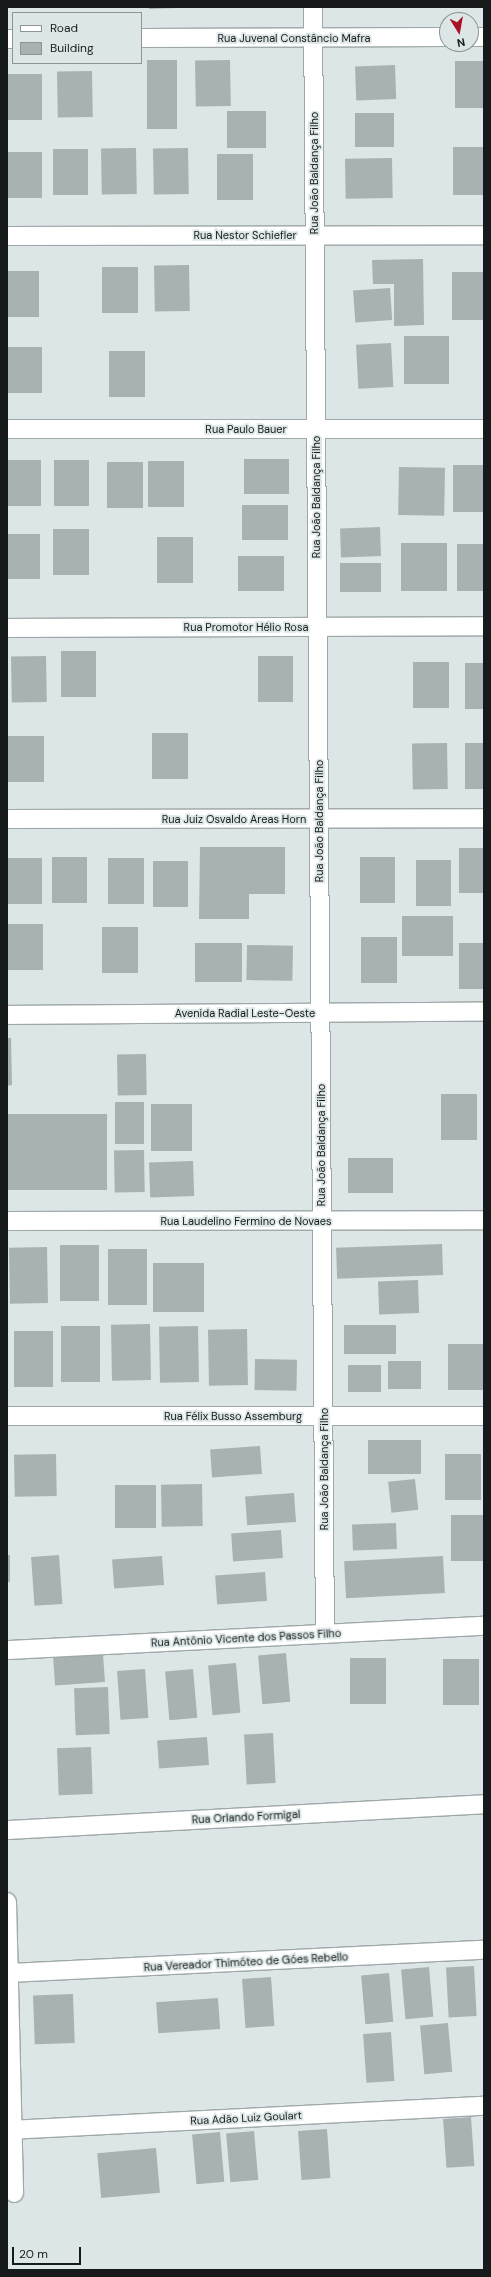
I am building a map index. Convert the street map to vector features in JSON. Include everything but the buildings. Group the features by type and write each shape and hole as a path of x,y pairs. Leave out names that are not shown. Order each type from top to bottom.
{"street":[{"name":"Rua João Baldança Filho","path":"313,7 325,1634"},
{"name":"Rua Juvenal Constâncio Mafra","path":"142,38 439,37"},
{"name":"Rua Nestor Schiefler","path":"7,236 484,235"},
{"name":"Rua Paulo Bauer","path":"7,429 484,429"},
{"name":"Rua Promotor Hélio Rosa","path":"7,628 484,626"},
{"name":"Rua Juiz Osvaldo Areas Horn","path":"7,819 484,818"},
{"name":"Avenida Radial Leste-Oeste","path":"7,1015 484,1012"},
{"name":"Rua Laudelino Fermino de Novaes","path":"7,1221 484,1220"},
{"name":"Rua Félix Busso Assemburg","path":"7,1416 484,1416"},
{"name":"Rua Antônio Vicente dos Passos Filho","path":"7,1650 484,1626"},
{"name":"Rua Orlando Formigal","path":"7,1830 484,1804"},
{"path":"7,1902 10,2129 14,2193"},
{"name":"Rua Vereador Thimóteo de Góes Rebello","path":"8,1973 484,1950"},
{"name":"Rua Adão Luiz Goulart","path":"10,2129 484,2106"}]}
